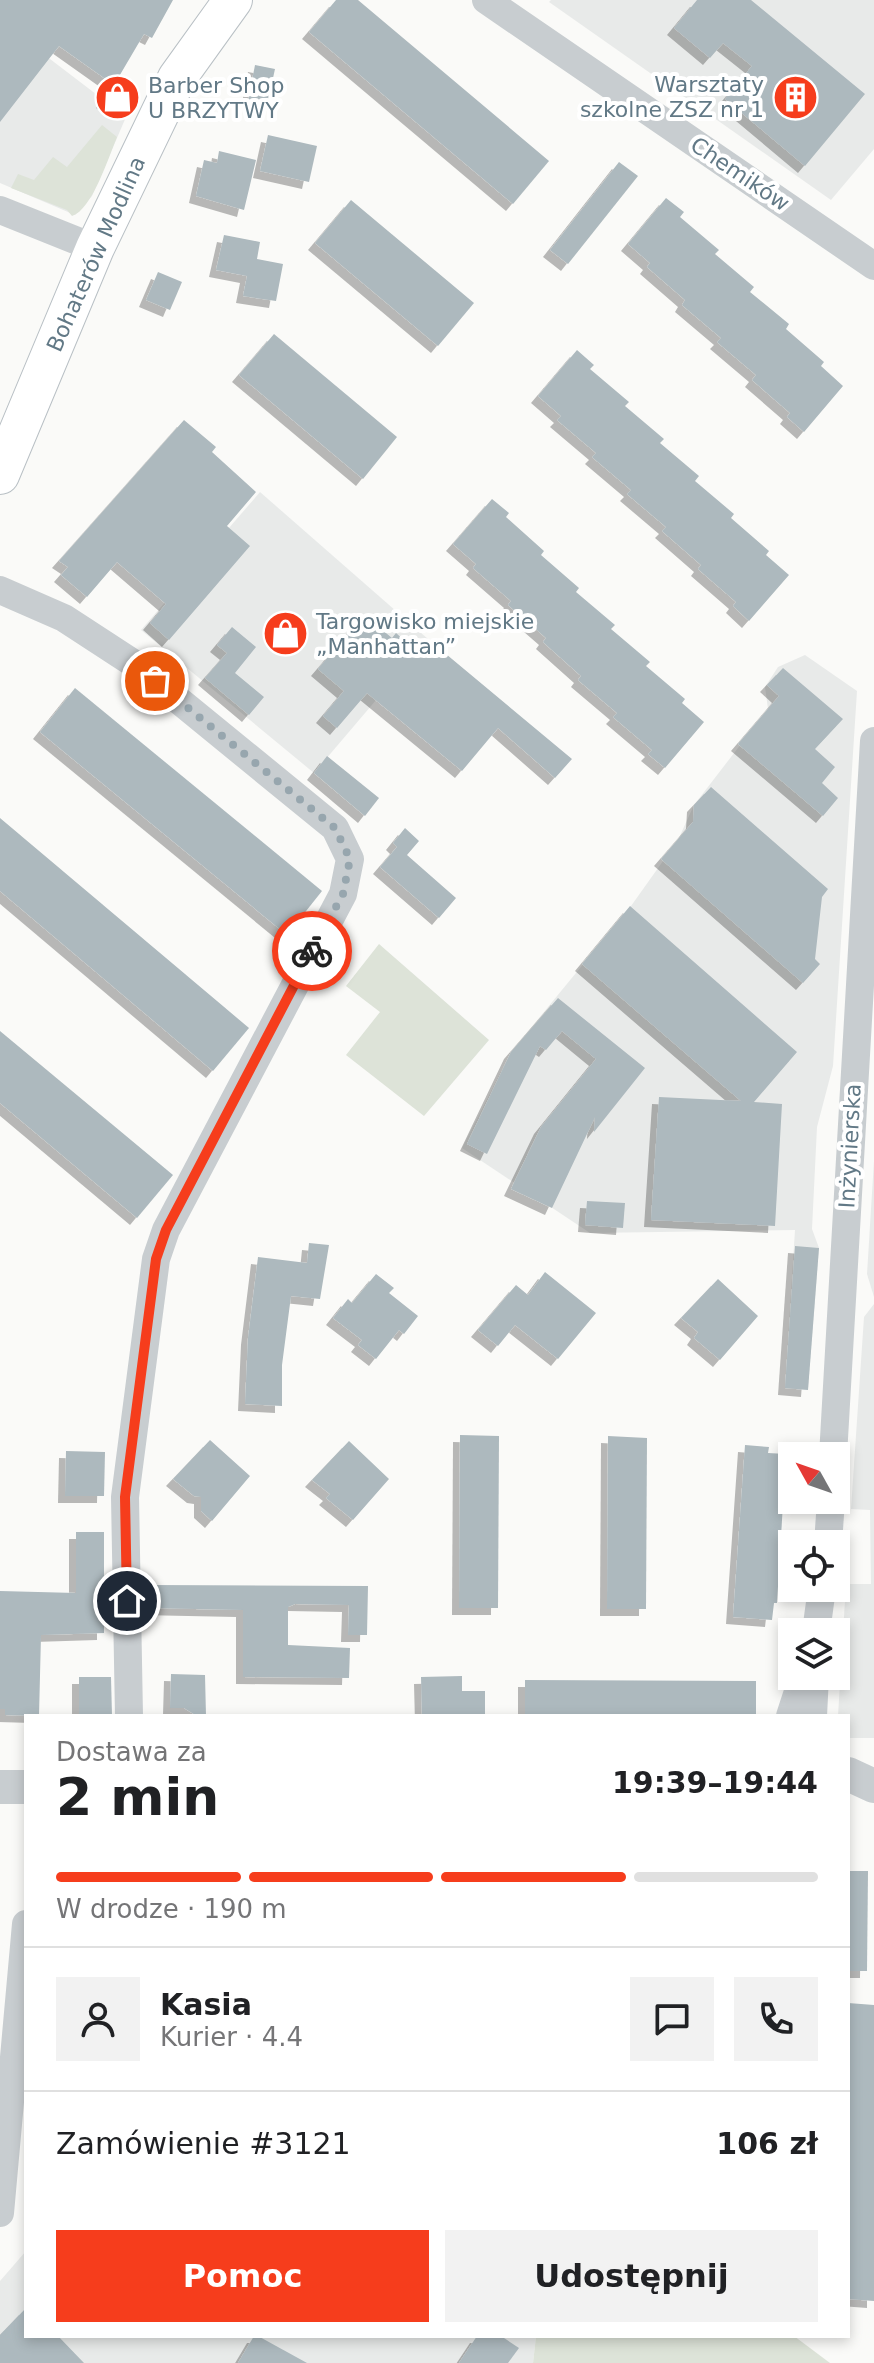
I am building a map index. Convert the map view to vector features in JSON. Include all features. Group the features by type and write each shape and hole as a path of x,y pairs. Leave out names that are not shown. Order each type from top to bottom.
{"main road":[{"name":"Bohaterów Modlina","path":"0,475 95,248 177,78 233,0"}],"street":[{"name":"Chemików","path":"501,4 874,266"},
{"path":"0,210 95,248"},
{"path":"0,590 64,618 133,663 335,828 350,859 343,894 166,1230 156,1259 125,1497 129,1714"},
{"name":"Inżynierska","path":"834,1442 874,741"},
{"path":"791,1714 798,1690"},
{"path":"813,1714 814,1690"},
{"path":"850,1775 874,1786"},
{"path":"0,1787 24,1787"},
{"path":"850,1801 874,1793"},
{"path":"0,2213 24,1946"}],"shaded area":[{"path":"0,0 29,43 126,117 92,196 75,215 0,183"},
{"path":"874,0 874,149 831,200 549,2"},
{"path":"102,125 117,137 93,193 79,212 72,216 67,210 11,188 18,174 34,180 53,157 67,167"},
{"name":"Targowisko miejskie „Manhattan”","path":"260,492 428,639 314,773 141,630"},
{"path":"805,655 857,691 833,1066 817,1127 812,1229 819,1248 808,1390 785,1388 795,1230 590,1233 462,1148 511,1052 631,906 678,840 694,805 768,709 765,687 778,667"},
{"path":"379,944 489,1040 424,1116 346,1055 380,1012 346,986"},
{"path":"874,1161 874,1297 867,1274"},
{"path":"874,1304 874,1738 850,1738 850,1714 838,1714 840,1690 850,1690 850,1618 844,1618 845,1602 850,1602 850,1584 871,1584 870,1510 851,1509 864,1317"},
{"path":"24,2253 24,2338 536,2338 533,2363 0,2363 0,2281"},
{"path":"536,2338 797,2338 830,2363 533,2363"}],"building":[{"path":"0,0 173,0 152,38 144,34 114,85 59,46 0,122"},
{"path":"336,0 358,0 549,161 513,204 309,32"},
{"name":"Warsztaty szkolne ZSZ nr 1","path":"697,0 751,0 865,94 805,166 725,99 752,66 723,43 710,58 674,28"},
{"path":"255,65 275,69 267,105 248,101"},
{"name":"Barber Shop U BRZYTWY","path":"114,85 130,96 119,111 103,101"},
{"path":"268,135 317,146 309,182 260,171"},
{"path":"219,151 256,160 244,210 196,196 204,160 217,163"},
{"path":"619,162 638,176 568,264 550,250"},
{"path":"666,198 684,212 680,217 719,250 715,254 754,287 750,292 789,324 786,329 824,362 821,366 843,386 804,432 787,417 790,413 752,380 756,375 717,342 721,338 682,305 685,300 647,267 650,263 628,244"},
{"path":"351,200 474,303 438,346 315,243"},
{"path":"224,235 260,242 257,259 283,264 276,301 243,296 247,276 216,270"},
{"path":"158,272 182,282 170,310 146,300"},
{"path":"274,334 397,437 363,479 239,375"},
{"path":"577,350 594,365 590,369 629,402 625,406 664,439 660,443 699,476 695,481 734,514 731,518 769,551 766,555 789,575 749,621 733,606 736,602 698,569 701,565 662,531 666,527 627,494 631,490 592,457 596,453 557,420 561,416 538,396"},
{"path":"184,420 216,447 212,452 256,492 227,526 250,546 169,640 150,623 166,604 117,562 87,597 61,575 68,567 59,561"},
{"path":"492,499 509,513 506,517 544,551 541,555 579,588 576,592 615,625 611,629 650,662 646,666 685,699 682,703 704,722 665,768 648,754 652,750 613,717 617,713 578,680 581,676 543,642 546,638 508,605 511,601 473,568 476,564 453,544"},
{"path":"364,615 392,638 396,633 417,652 428,639 572,759 555,778 498,728 462,771 367,693 337,728 323,716 344,691 318,669"},
{"path":"232,627 256,647 235,673 264,697 249,715 205,678 227,653 217,645"},
{"path":"783,668 843,719 815,749 835,767 822,783 838,798 823,816 738,744 779,696 767,685"},
{"path":"75,688 322,891 287,935 40,732"},
{"path":"327,756 379,798 365,816 314,773"},
{"path":"711,787 828,889 822,897 815,959 820,964 803,983 661,859 693,822 694,805"},
{"path":"0,818 249,1028 213,1071 0,891"},
{"path":"405,828 419,841 407,855 456,898 439,918 380,867 397,847 393,843"},
{"path":"630,906 797,1052 754,1102 782,1104 775,1226 651,1220 659,1097 741,1101 582,964"},
{"path":"558,998 645,1068 594,1132 595,1117 552,1208 511,1189 541,1127 596,1059 562,1031 546,1050 540,1046 487,1154 467,1144 511,1052"},
{"path":"0,1031 173,1175 137,1218 0,1103"},
{"path":"587,1201 625,1203 623,1228 585,1225"},
{"path":"309,1243 329,1245 320,1299 291,1296 282,1365 282,1406 245,1404 248,1338 258,1257 307,1263"},
{"path":"795,1246 819,1248 808,1390 785,1388"},
{"path":"545,1272 596,1313 558,1359 515,1325 498,1346 478,1330 516,1285 528,1295"},
{"path":"376,1274 394,1288 389,1293 418,1316 404,1334 399,1330 376,1359 358,1345 362,1340 333,1318 348,1299 352,1303"},
{"path":"718,1279 758,1316 720,1360 694,1338 698,1332 681,1318"},
{"path":"460,1435 499,1436 498,1608 459,1608"},
{"path":"608,1436 647,1438 646,1609 607,1609"},
{"path":"210,1440 250,1476 212,1521 201,1511 201,1497 194,1496 173,1479"},
{"path":"349,1441 389,1479 353,1520 326,1498 330,1494 312,1480"},
{"path":"745,1445 769,1447 768,1453 778,1454 778,1514 782,1514 781,1530 778,1530 777,1603 774,1603 772,1620 733,1617"},
{"path":"66,1451 105,1452 104,1496 65,1496"},
{"path":"76,1532 104,1532 104,1633 41,1635 39,1714 5,1715 5,1709 0,1709 0,1591 76,1593"},
{"path":"148,1585 368,1586 367,1635 348,1635 349,1605 295,1604 288,1607 288,1645 350,1648 349,1678 243,1677 243,1610 147,1608"},
{"path":"171,1674 205,1675 206,1714 170,1708"},
{"path":"462,1676 462,1691 485,1691 485,1714 422,1714 421,1677"},
{"path":"79,1677 111,1677 112,1714 79,1714"},
{"path":"525,1680 756,1681 756,1714 525,1714"},
{"path":"850,1871 868,1871 867,1971 850,1971"},
{"path":"850,2003 874,2005 874,2301 850,2299"},
{"path":"24,2310 24,2338 60,2338 84,2363 0,2363 0,2335"},
{"path":"253,2338 262,2338 307,2363 238,2363"},
{"path":"476,2338 504,2338 519,2348 508,2363 459,2363"}],"way so far":[{"path":"155,681 335,828 350,859 343,894 312,951"}],"place":[{"name":"Warsztaty szkolne ZSZ nr 1","path":"795,97"},
{"name":"Barber Shop U BRZYTWY","path":"117,98"},
{"name":"Targowisko miejskie „Manhattan”","path":"285,634"}],"route":[{"path":"127,1601 125,1497 156,1259 166,1230 312,951"}]}
